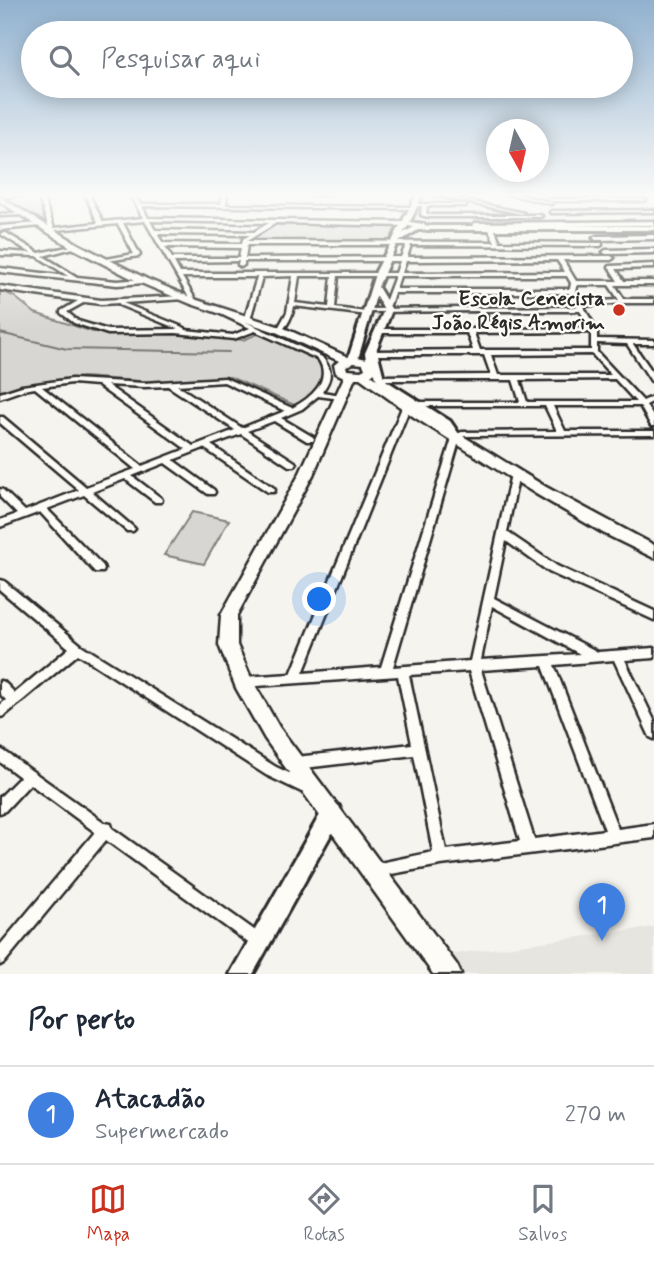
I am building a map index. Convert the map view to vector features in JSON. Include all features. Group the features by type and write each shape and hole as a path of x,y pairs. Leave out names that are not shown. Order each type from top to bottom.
{"main road":[{"path":"64,239 103,261 183,298 251,324 280,330 346,362 366,363 410,405 456,438 623,537 654,552"},
{"path":"346,362 395,239"},
{"path":"393,243 398,239"},
{"path":"374,288 388,308 380,331 366,363 341,397 306,475 229,615 228,645 243,682 290,758 448,974"},
{"path":"346,362 366,363"},
{"path":"241,974 325,804"}],"street":[{"path":"18,239 77,278"},
{"path":"103,261 130,257 136,252 129,239"},
{"path":"159,239 194,302"},
{"path":"239,275 244,245 248,239"},
{"path":"496,239 498,244"},
{"path":"162,245 498,244 617,239"},
{"path":"598,241 611,258 622,283"},
{"path":"388,308 409,244"},
{"path":"490,244 496,258"},
{"path":"0,251 40,256 75,246"},
{"path":"606,252 654,251"},
{"path":"486,258 493,274"},
{"path":"559,258 594,330 594,352 642,404 654,424"},
{"path":"170,260 611,258"},
{"path":"615,268 654,266"},
{"path":"0,270 77,278 144,281"},
{"path":"485,274 491,292"},
{"path":"180,275 568,274"},
{"path":"83,300 63,312 97,331 190,332 234,337 251,324 260,275"},
{"path":"280,330 291,304 296,275"},
{"path":"332,309 335,275"},
{"path":"393,292 491,292 611,283 654,283"},
{"path":"611,283 620,302"},
{"path":"0,288 113,302 183,298"},
{"path":"482,292 488,330"},
{"path":"138,310 157,300"},
{"path":"291,304 367,312 388,308 485,310 654,301"},
{"path":"113,302 190,332"},
{"path":"0,524 275,418 292,411 317,394 328,374 324,362 251,324"},
{"path":"470,330 477,352"},
{"path":"380,331 594,330"},
{"path":"595,341 654,342"},
{"path":"629,342 654,379"},
{"path":"366,363 477,352 594,352"},
{"path":"487,352 495,377"},
{"path":"366,363 410,405 447,423 456,438"},
{"path":"644,364 654,365"},
{"path":"516,377 524,404"},
{"path":"380,378 615,377"},
{"path":"0,396 36,386 97,381 169,383 225,380 292,411"},
{"path":"97,381 193,450"},
{"path":"169,383 292,464"},
{"path":"36,386 142,470"},
{"path":"317,394 341,397"},
{"path":"410,405 642,404 654,398"},
{"path":"432,414 440,404"},
{"path":"548,404 562,434"},
{"path":"295,678 410,405"},
{"path":"275,418 310,439"},
{"path":"0,419 130,529"},
{"path":"386,673 456,438 462,433 654,433"},
{"path":"205,446 271,490"},
{"path":"168,461 211,492"},
{"path":"515,474 491,601 474,667 529,847"},
{"path":"127,476 158,500"},
{"path":"0,492 23,514"},
{"path":"42,509 99,569"},
{"path":"503,534 553,569 654,616"},
{"path":"0,584 77,648 325,804"},
{"path":"491,601 597,657"},
{"path":"0,712 77,648"},
{"path":"243,682 654,653"},
{"path":"617,655 654,733"},
{"path":"547,661 614,836"},
{"path":"403,672 441,858"},
{"path":"0,686 14,700"},
{"path":"271,771 290,758 419,749"},
{"path":"0,755 259,942"},
{"path":"0,806 29,776"},
{"path":"0,957 106,829"},
{"path":"372,871 441,858 654,831"}],"shaded area":[{"path":"253,239 390,239 388,243 249,242"},
{"path":"0,290 15,297 35,313 93,332 175,332 243,340 260,333 330,367 330,374 325,386 299,407 230,377 153,382 83,377 17,386 0,393"},
{"path":"192,512 229,520 204,564 164,555"},
{"path":"654,927 654,974 460,974 447,955"}],"waterway":[{"path":"0,333 67,349 229,352"}],"place":[{"name":"Escola Cenecista João Régis Amorim","path":"619,310"},
{"name":"Atacadão","path":"602,941"}]}
